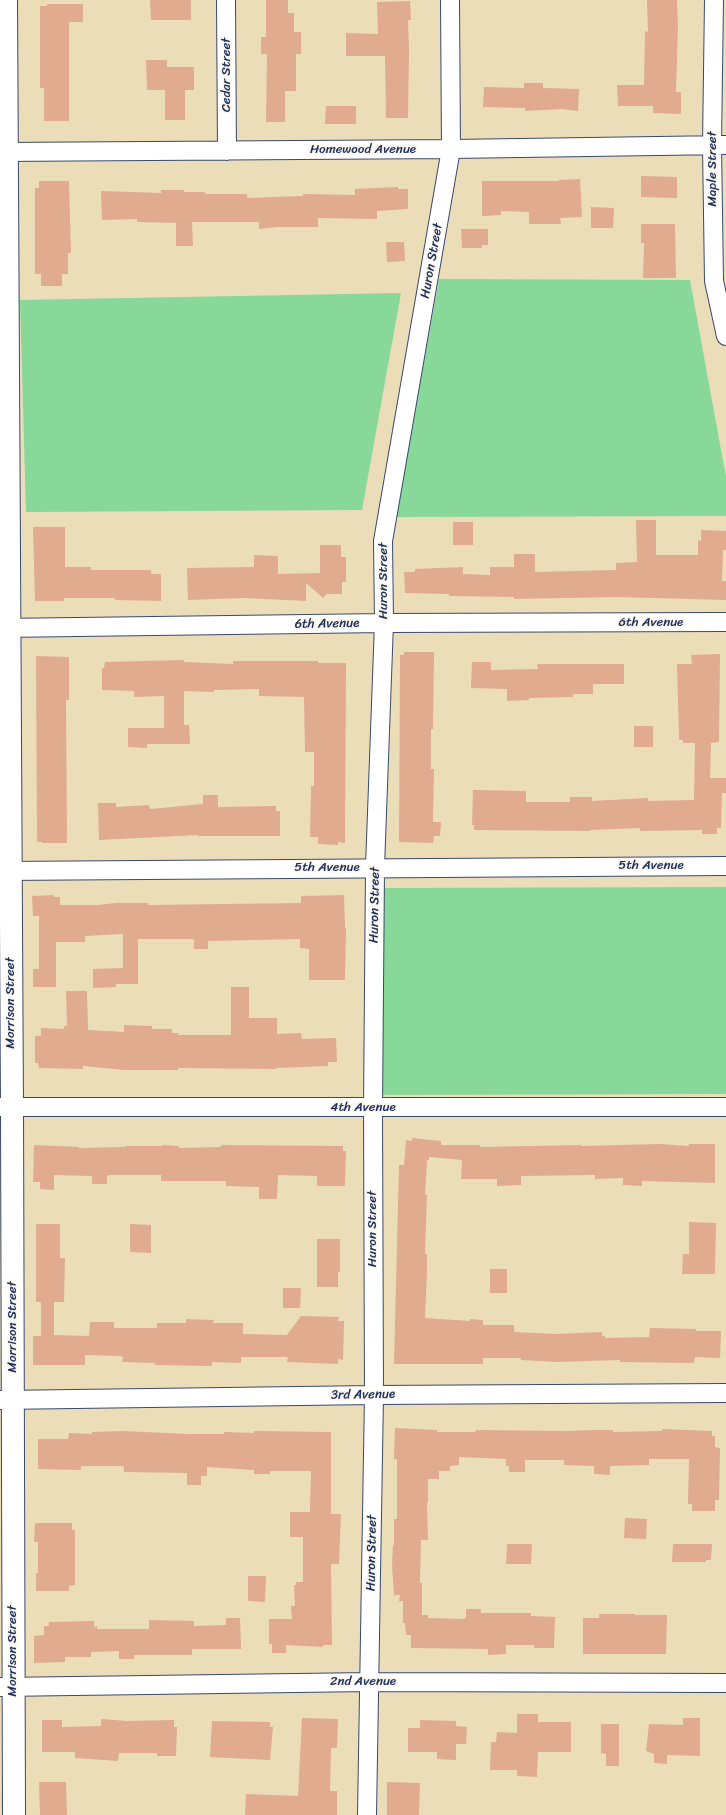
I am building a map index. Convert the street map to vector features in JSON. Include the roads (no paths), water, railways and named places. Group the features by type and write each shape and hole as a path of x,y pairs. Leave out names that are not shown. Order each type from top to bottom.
{"street":[{"name":"Morrison Street","path":"6,0 4,152 6,1687 14,1815"},
{"name":"Cedar Street","path":"226,0 227,151"},
{"name":"Huron Street","path":"367,1815 374,1395 373,1108 375,867 384,623 383,541 451,150 450,0"},
{"name":"Maple Street","path":"714,0 719,145 714,281 726,336"},
{"name":"Homewood Avenue","path":"4,152 451,150 719,145"},
{"name":"6th Avenue","path":"5,628 384,623 726,622"},
{"name":"5th Avenue","path":"5,871 375,867 726,866"},
{"name":"4th Avenue","path":"6,1106 373,1108 726,1107"},
{"name":"3rd Avenue","path":"6,1400 374,1395 726,1393"},
{"name":"2nd Avenue","path":"6,1687 370,1682 726,1683"}]}
